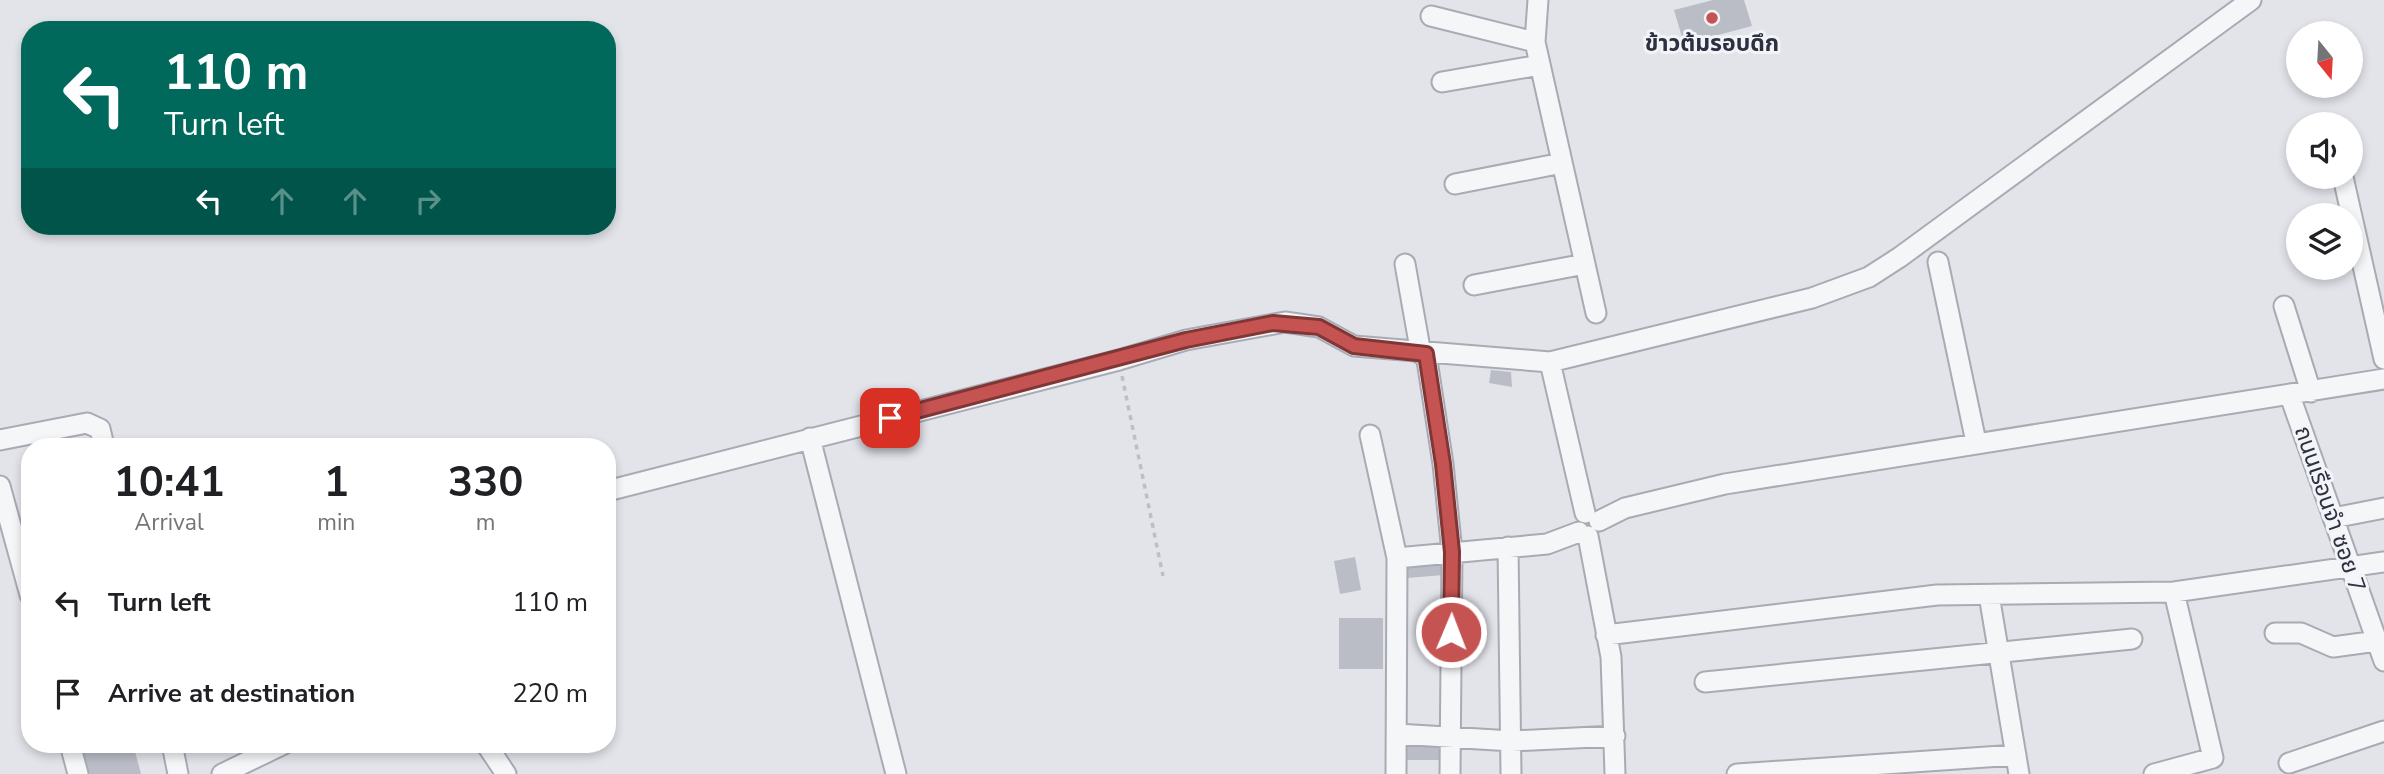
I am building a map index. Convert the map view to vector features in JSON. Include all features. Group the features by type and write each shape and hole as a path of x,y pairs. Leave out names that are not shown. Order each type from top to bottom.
{"street":[{"path":"1538,0 1535,43 1596,313"},
{"path":"616,489 1119,360 1186,340 1273,323 1319,327 1354,346 1424,354 1550,362 1812,298 1869,277 2251,0"},
{"path":"1431,16 1535,43"},
{"path":"1442,82 1540,65"},
{"path":"1455,184 1562,163"},
{"path":"2346,189 2384,359"},
{"path":"1938,262 1976,442"},
{"path":"1405,264 1443,464 1452,552 1450,774"},
{"path":"1474,285 1585,264"},
{"path":"2284,306 2311,392"},
{"path":"1550,362 1588,525 1613,672 1615,774"},
{"path":"1397,558 1547,544 1626,508 1725,484 2384,379"},
{"name":"ถนนเรือนจำ ซอย 7","path":"2290,396 2384,661"},
{"path":"0,440 87,423 100,429 102,438"},
{"path":"1370,435 1397,558 1396,774"},
{"path":"810,438 896,774"},
{"path":"0,486 21,545"},
{"path":"2333,518 2384,508"},
{"path":"1508,547 1511,774"},
{"path":"1606,635 1937,595 2174,592 2384,562"},
{"path":"2154,774 2213,758 2174,592"},
{"path":"1737,774 2017,765 1989,596"},
{"path":"2275,633 2301,633 2333,647 2377,641"},
{"path":"1705,682 1999,650 2133,639"},
{"path":"2289,763 2384,731"},
{"path":"1397,734 1512,741 1615,736"},
{"path":"72,753 78,774"},
{"path":"174,753 178,774"},
{"path":"222,774 265,753"},
{"path":"492,753 506,774"}],"path":[{"path":"1119,360 1163,576"}],"building":[{"name":"ข้าวต้มรอบดึก","path":"1713,0 1744,0 1752,26 1684,44 1674,10"},
{"path":"1491,370 1511,372 1512,387 1489,383"},
{"path":"1355,557 1361,590 1340,594 1334,561"},
{"path":"1443,562 1444,575 1407,578 1406,565"},
{"path":"1339,618 1383,618 1383,669 1339,669"},
{"path":"1402,741 1442,742 1441,760 1402,760"},
{"path":"84,753 135,753 141,774 89,774"}],"place":[{"name":"ข้าวต้มรอบดึก","path":"1712,18"}],"route":[{"path":"890,418 1119,360 1186,340 1273,323 1298,323 1319,327 1354,346 1426,354 1443,464 1452,552 1451,632"}]}
